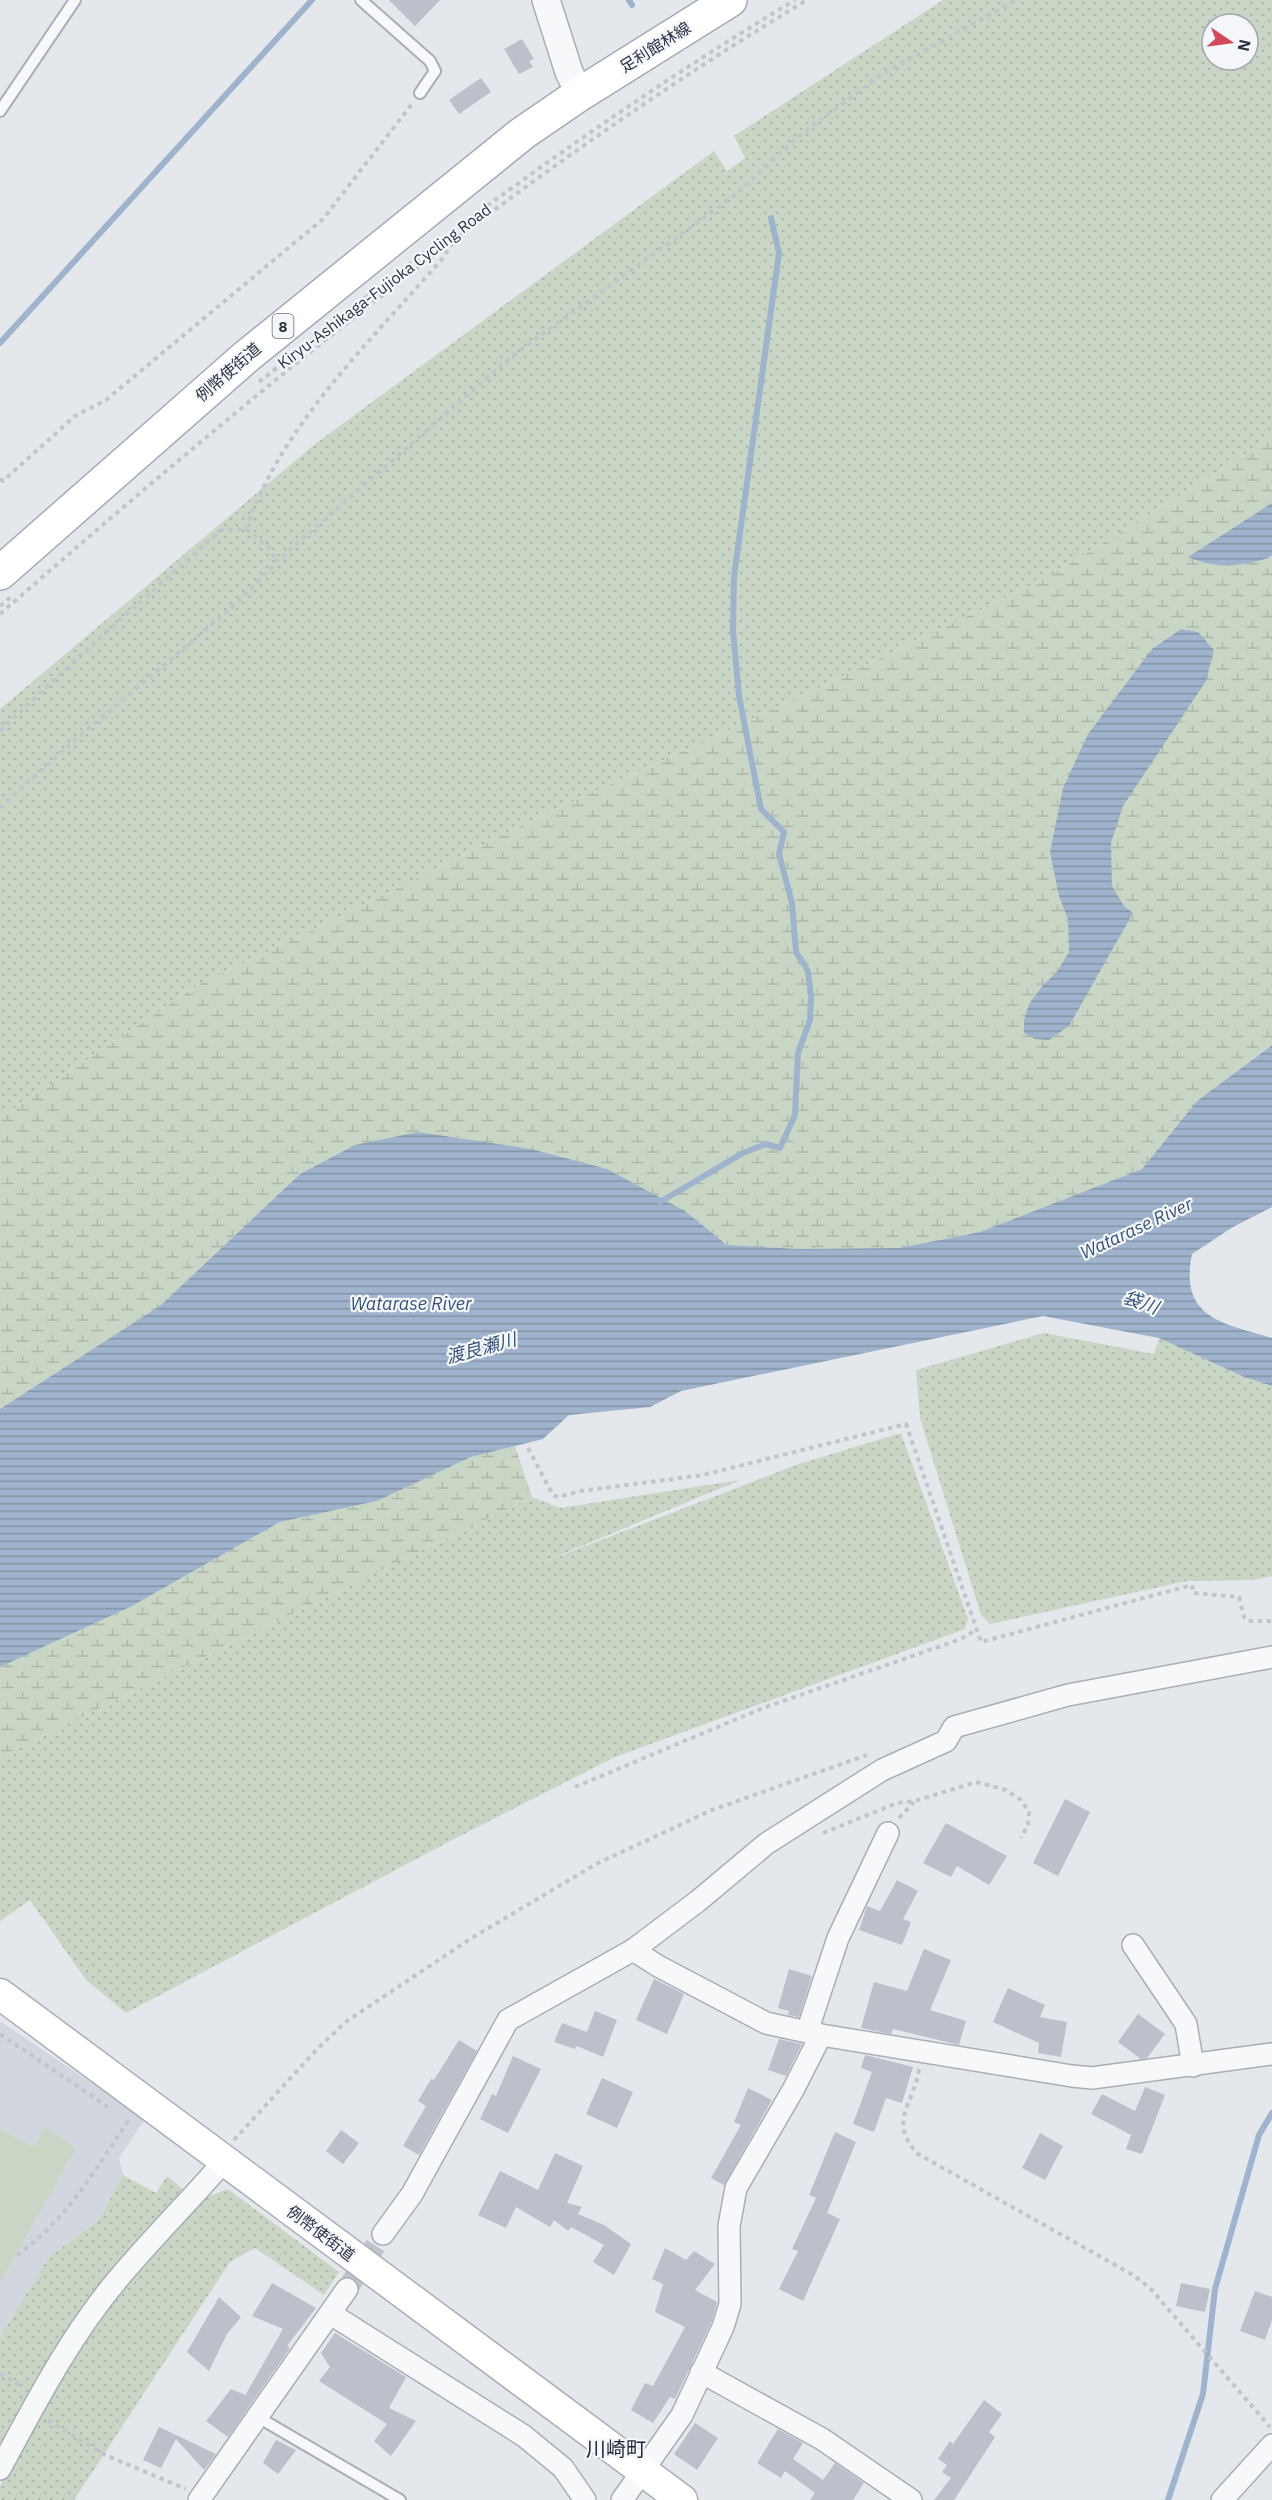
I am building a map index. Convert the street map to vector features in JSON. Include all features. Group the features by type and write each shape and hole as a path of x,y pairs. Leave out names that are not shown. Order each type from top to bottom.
{"main road":[{"name":"足利館林線","path":"580,94 730,0"},
{"name":"例幣使街道","path":"0,573 247,356 486,163 580,94"},
{"name":"例幣使街道","path":"0,1994 223,2153 682,2500"}],"street":[{"path":"546,0 569,72 580,94"},
{"path":"383,2234 412,2194 508,2020 633,1950 698,1901 766,1844 882,1770 946,1742 954,1727 1068,1695 1272,1657"},
{"path":"622,2500 682,2415 723,2327 730,2304 729,2226 736,2188 793,2090 814,2033 838,1938 888,1833"},
{"path":"1133,1945 1186,2024 1193,2066"},
{"path":"633,1950 658,1966 766,2023 814,2033 1092,2078 1272,2054"},
{"path":"0,2469 117,2280 223,2153"},
{"path":"201,2498 256,2416 347,2289"},
{"path":"331,2314 524,2436 563,2468 585,2500"},
{"path":"701,2372 822,2439 911,2500"},
{"path":"1222,2500 1272,2445"}],"lane":[{"path":"0,111 75,0"},
{"path":"361,0 430,61 435,71 420,93"},
{"path":"256,2416 400,2500"}],"path":[{"name":"Kiryu-Ashikaga-Fujioka Cycling Road","path":"251,388 346,312 475,216 652,90 795,0"},
{"path":"0,614 218,425 347,320 609,128 725,49 807,0"},
{"path":"0,808 68,746 236,604 277,561 512,356 734,196 798,137 879,76 1016,0"},
{"path":"0,479 3,481 75,416 106,400 323,219 420,93"},
{"path":"246,529 254,504 304,422 340,376 442,259 455,239 475,216 477,207"},
{"path":"0,731 75,660 221,530 246,529 264,543 277,561"},
{"path":"0,606 45,566"},
{"path":"528,1448 553,1495 558,1497 581,1491 703,1476 906,1424 981,1642 1192,1585 1193,1593 1239,1597 1244,1617 1248,1621 1272,1621"},
{"path":"575,1787 763,1708 961,1639 976,1630"},
{"path":"223,2153 249,2121 347,2021 470,1939 596,1864 712,1810 878,1751"},
{"path":"888,1833 915,1801 931,1796"},
{"path":"0,2034 111,2109"},
{"path":"920,2050 919,2072 903,2122 903,2133 907,2143 918,2154 1124,2270 1150,2288 1268,2424 1272,2432"},
{"path":"17,2255 41,2238 66,2211 129,2120 120,2114"},
{"path":"0,2374 32,2393 38,2408 103,2454 201,2498"}],"shaded area":[{"path":"0,2021 145,2119 119,2158 123,2175 99,2220 49,2257 0,2337"}],"green space":[{"path":"943,0 1272,0 1272,438 1048,577 806,694 527,823 367,904 200,984 0,1118 0,709 315,444 714,151 727,171 745,158 734,136"},
{"path":"1272,438 1272,1044 1197,1101 1142,1169 980,1232 899,1248 799,1249 727,1245 685,1211 300,1174 161,1305 0,1409 0,1118 200,984 367,904 527,823 806,694 1048,577"},
{"path":"1044,1333 1154,1354 1159,1338 1244,1377 1272,1386 1272,1576 1252,1580 1187,1581 990,1624 981,1615 920,1418 916,1370"},
{"path":"901,1433 968,1619 965,1629 615,1757 454,1839 126,2013 86,1980 30,1900 0,1921 0,1757 532,1497 560,1508 740,1480 541,1563 799,1464"},
{"path":"515,1446 532,1497 0,1757 0,1667 132,1606 280,1522 377,1501 471,1457"},
{"path":"45,2127 76,2148 0,2282 0,2129 33,2147"},
{"path":"123,2175 156,2193 167,2176 187,2193 0,2450 0,2337 49,2257 99,2220"},
{"path":"228,2189 339,2272 324,2295 255,2248 230,2262 74,2500 0,2500 0,2486 8,2470 70,2364 121,2286 207,2197"}],"water":[{"path":"1272,503 1272,555 1268,558 1247,563 1218,565 1188,557"},
{"path":"1181,629 1198,632 1214,650 1206,681 1123,806 1111,843 1112,886 1124,906 1133,913 1069,1026 1049,1040 1035,1039 1024,1033 1024,1020 1029,1004 1043,985 1057,972 1069,952 1068,920 1059,896 1050,852 1063,788 1088,734 1152,649"},
{"name":"Watarase River","path":"1272,1045 1272,1207 1233,1227 1192,1254 1190,1275 1192,1292 1198,1305 1208,1314 1237,1328 1272,1338 1272,1386 1244,1377 1159,1338 1043,1316 681,1391 650,1407 569,1415 543,1439 471,1457 377,1501 280,1522 132,1606 0,1667 0,1409 161,1305 300,1174 355,1145 418,1132 531,1149 607,1169 685,1211 727,1245 799,1249 899,1248 980,1232 1142,1169 1197,1101"}],"building":[{"path":"389,0 440,0 415,26"},
{"path":"522,39 534,59 529,61 533,67 519,74 504,49"},
{"path":"481,78 491,92 459,114 449,100"},
{"path":"1065,1799 1090,1812 1058,1876 1033,1863"},
{"path":"946,1823 1007,1856 989,1885 957,1866 951,1877 923,1863"},
{"path":"897,1880 918,1891 903,1919 911,1922 902,1945 859,1930 867,1906 880,1911"},
{"path":"924,1949 951,1960 930,2010 966,2021 959,2045 893,2029 891,2034 861,2028 874,1982 907,1991"},
{"path":"789,1969 812,1976 799,2017 788,2015 789,2011 778,2008"},
{"path":"654,1979 684,1994 667,2034 636,2020"},
{"path":"1008,1988 1045,2005 1040,2017 1067,2022 1061,2057 1038,2053 1039,2043 993,2022"},
{"path":"595,2011 617,2020 603,2057 577,2046 575,2049 554,2042 562,2023 587,2032"},
{"path":"1138,2014 1165,2034 1147,2058 1141,2059 1118,2042"},
{"path":"779,2039 802,2044 786,2076 768,2070"},
{"path":"459,2040 477,2051 419,2155 403,2146 426,2106 418,2101"},
{"path":"865,2055 913,2067 902,2103 886,2098 874,2132 853,2124 872,2072 861,2068"},
{"path":"513,2056 541,2069 508,2133 480,2119 492,2094 496,2096"},
{"path":"602,2078 633,2092 617,2128 586,2114"},
{"path":"1145,2087 1165,2095 1142,2154 1126,2149 1131,2135 1091,2114 1102,2094 1135,2111"},
{"path":"748,2088 772,2100 724,2185 711,2178 741,2125 734,2122"},
{"path":"341,2130 359,2143 343,2164 326,2151"},
{"path":"835,2132 856,2142 827,2213 840,2219 803,2301 779,2289 798,2251 792,2249 816,2198 809,2195"},
{"path":"1040,2133 1063,2146 1045,2180 1022,2168"},
{"path":"555,2153 583,2166 567,2203 582,2207 578,2214 604,2225 631,2244 614,2275 593,2262 604,2245 571,2227 568,2231 554,2220 550,2227 516,2207 506,2228 478,2215 500,2171 538,2190"},
{"path":"665,2248 686,2260 694,2251 715,2264 695,2290 717,2302 712,2321 675,2399 670,2397 653,2423 631,2410 645,2383 653,2386 685,2327 655,2312 663,2284 652,2279"},
{"path":"272,2283 316,2308 287,2346 290,2348 228,2437 206,2421 231,2389 248,2396 246,2394 283,2329 252,2316"},
{"path":"1181,2283 1210,2289 1205,2312 1176,2306"},
{"path":"1255,2291 1272,2297 1272,2320 1265,2340 1240,2331"},
{"path":"219,2297 241,2317 227,2334 209,2371 187,2352"},
{"path":"335,2333 406,2377 389,2408 416,2421 391,2456 374,2441 387,2424 319,2381 330,2367 321,2353"},
{"path":"984,2400 1002,2414 989,2432 995,2437 954,2500 934,2500 951,2478 942,2472 947,2465 938,2459 950,2441 953,2444"},
{"path":"695,2423 718,2438 697,2470 674,2454"},
{"path":"159,2427 216,2454 204,2470 176,2439 161,2468 143,2460"},
{"path":"778,2429 803,2443 793,2459 823,2480 835,2463 864,2483 853,2500 810,2500 815,2493 785,2471 781,2478 757,2463"},
{"path":"276,2440 296,2450 278,2474 263,2463"}],"waterway":[{"path":"0,343 312,0"},
{"path":"629,0 632,5"},
{"path":"660,1202 743,1153 766,1144 780,1148 795,1115 798,1053 810,1020 811,997 808,971 796,952 792,903 779,854 784,832 761,809 739,696 733,631 734,576 779,253 771,218"},
{"path":"1168,2500 1203,2394 1215,2289 1259,2135 1272,2113"}],"tunnel":[{"path":"347,2289 383,2234"}],"district":[{"name":"川崎町","path":"616,2448"}],"water label":[{"name":"袋川","path":"1141,1302"},
{"name":"渡良瀬川","path":"481,1348"}]}
